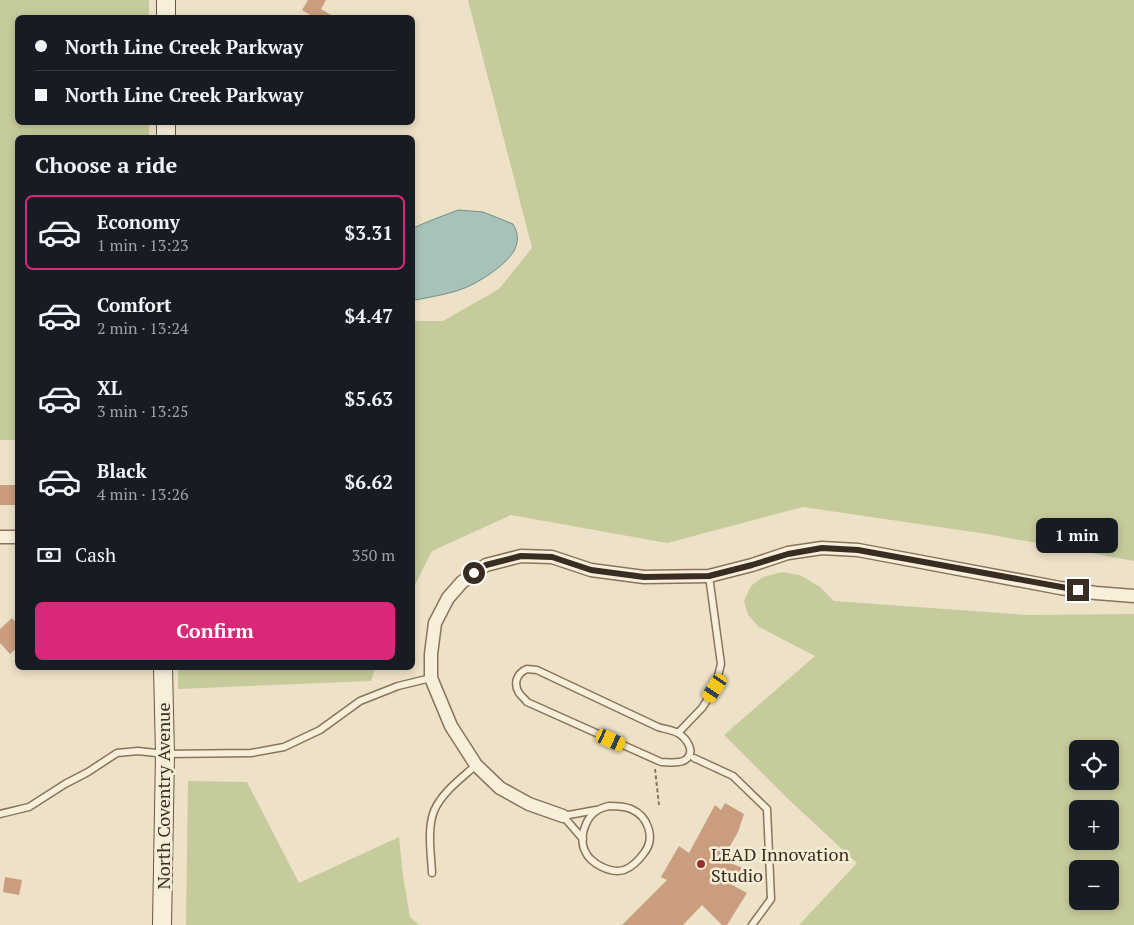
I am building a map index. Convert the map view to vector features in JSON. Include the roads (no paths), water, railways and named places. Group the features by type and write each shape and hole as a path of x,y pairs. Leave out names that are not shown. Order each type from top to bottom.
{"street":[{"path":"166,0 166,15"},
{"path":"0,537 15,537"},
{"path":"563,816 529,804 500,788 476,765 450,726 431,678 431,654 435,623 448,598 462,582 486,565 521,556 552,557 591,570 644,577 709,576 788,554 822,548 858,550 1060,588 1134,596"},
{"name":"North Coventry Avenue","path":"162,925 165,754 163,670"}],"lane":[{"path":"678,734 702,708 715,688 721,664 709,576"},
{"path":"527,668 537,670 658,727 678,734 687,742 690,748 689,755 684,760 661,762 527,702 519,693 516,677 527,668"},
{"path":"0,814 28,807 117,753 138,751 165,754 251,754 284,747 320,730 360,701 398,686 431,678"},
{"path":"694,758 733,776 767,809 771,899 752,925"},
{"path":"432,873 431,833 435,809 446,793 476,765"},
{"path":"563,816 609,806 621,806 633,810 643,817 651,837 648,849 634,864 623,870 608,869 599,865 585,850 583,829 597,810"},
{"path":"563,816 583,839"}],"water":[{"path":"458,210 483,212 513,224 517,243 508,259 485,277 451,292 416,300 415,227"}],"place":[{"name":"LEAD Innovation Studio","path":"701,864"}]}
